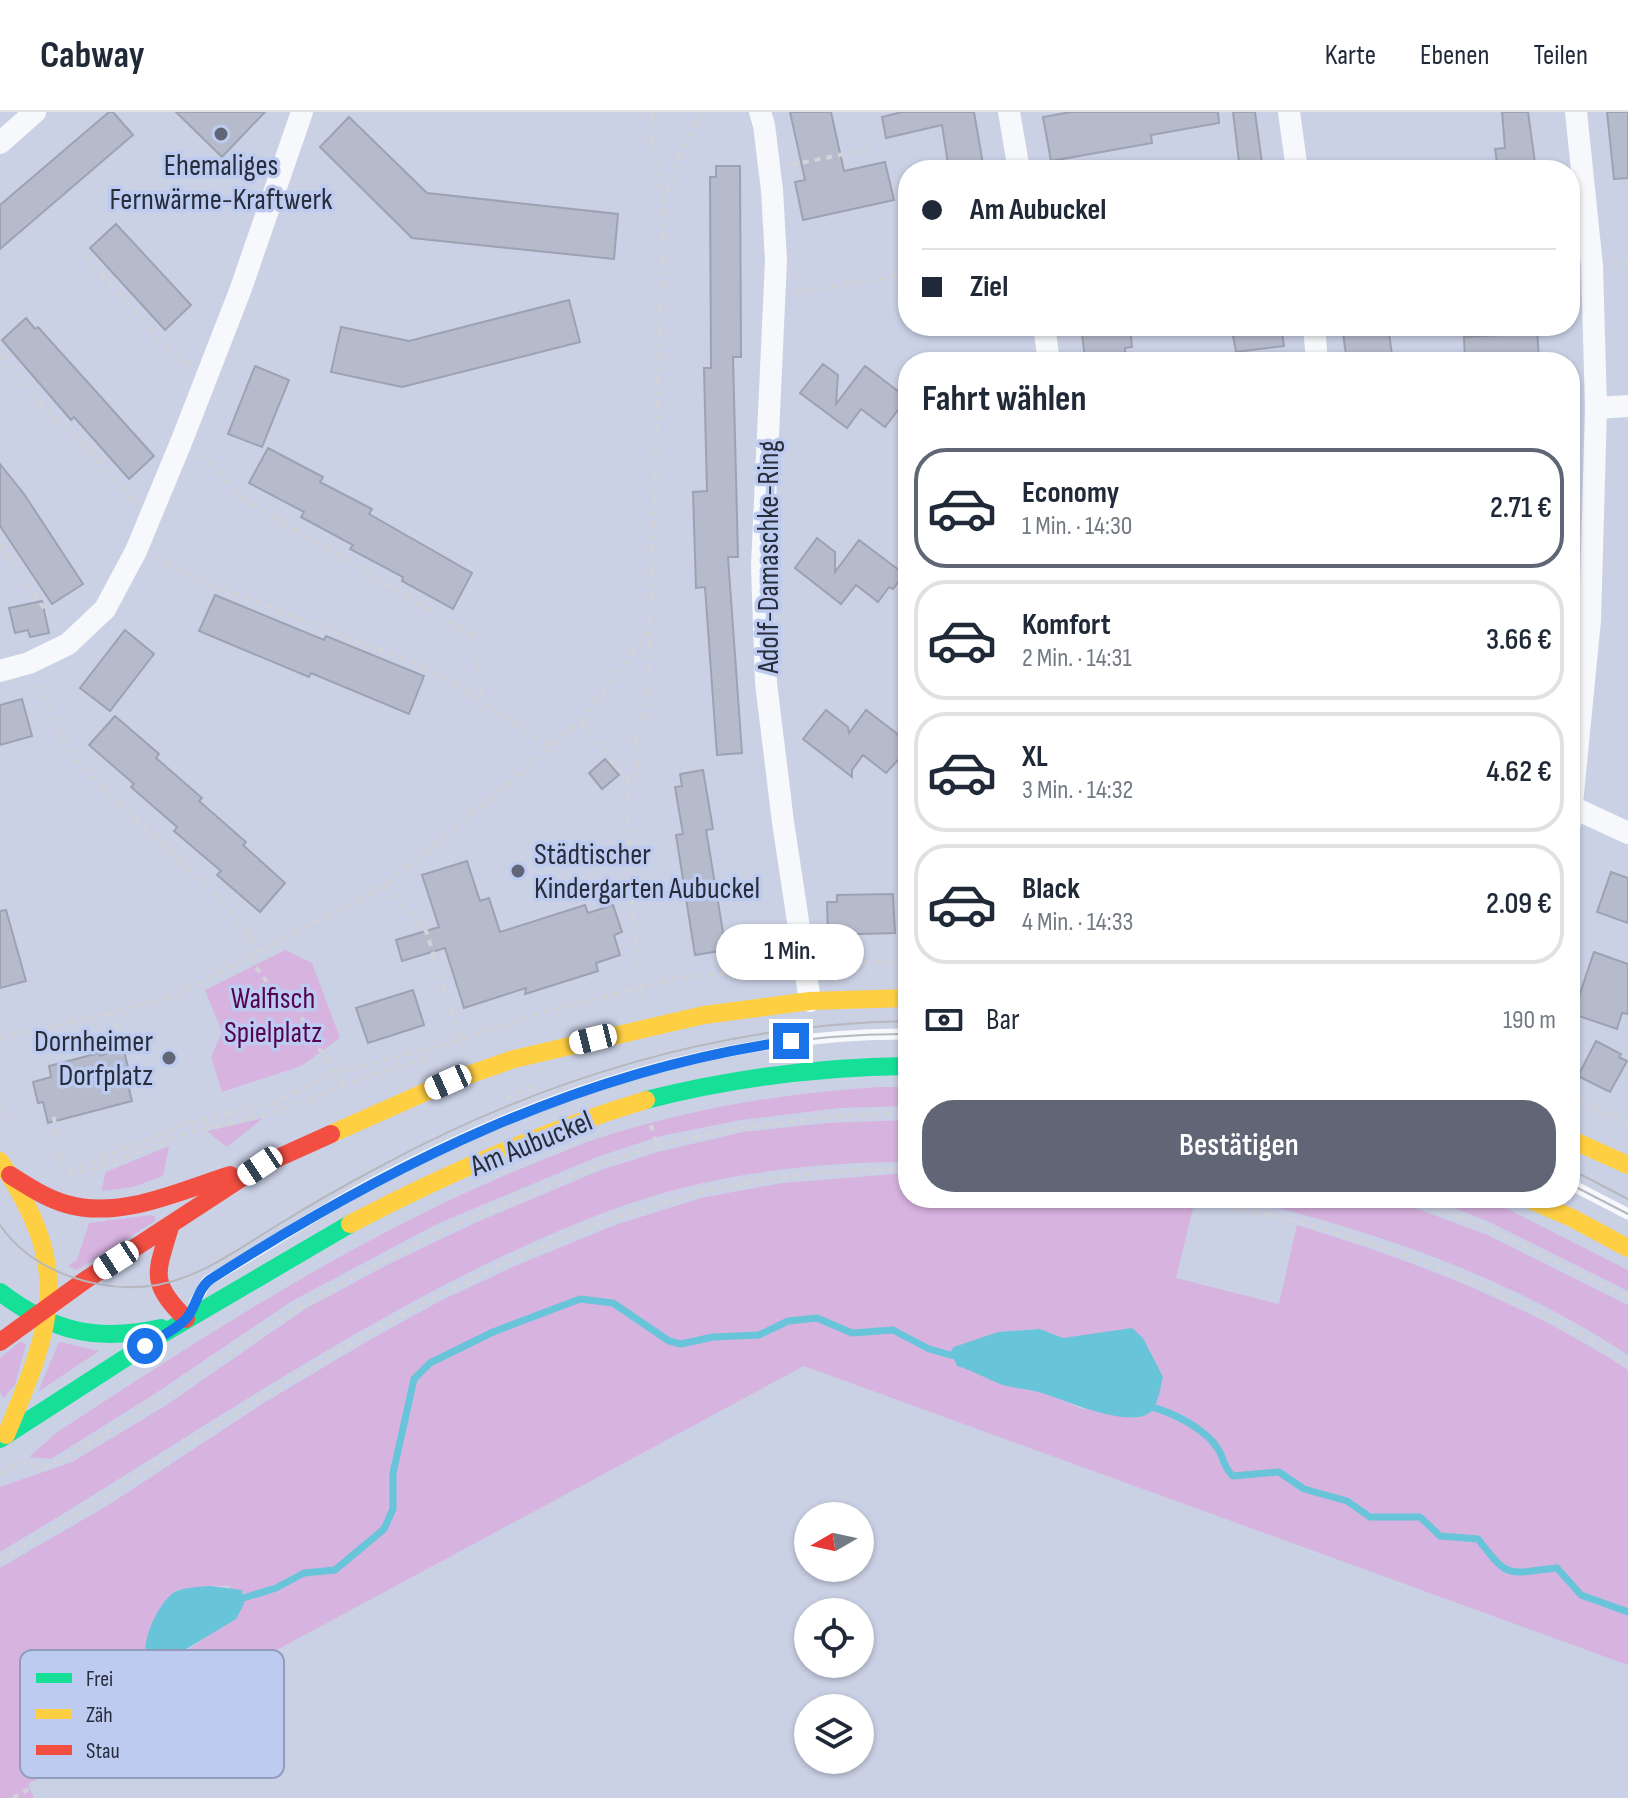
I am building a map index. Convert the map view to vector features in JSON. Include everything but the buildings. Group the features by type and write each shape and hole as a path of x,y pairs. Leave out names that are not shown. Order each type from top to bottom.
{"main road":[{"path":"3,1166 33,1191 54,1201 79,1208 133,1206 260,1166 448,1082 514,1059 704,1015 810,1001 898,998"},
{"name":"Am Aubuckel","path":"3,1437 186,1319 357,1220 545,1135 644,1101 703,1086 827,1070 898,1066"},
{"path":"1580,1143 1628,1165"},
{"path":"3,1166 37,1227 49,1280 34,1367 3,1437"},
{"path":"0,1342 260,1166"},
{"path":"1549,1208 1628,1248"},
{"path":"170,1227 156,1272 157,1285 186,1319"},
{"path":"0,1292 43,1315"},
{"name":"Am Aubuckel","path":"43,1315 97,1336 157,1329 186,1319"}],"street":[{"path":"0,143 35,112"},
{"path":"0,671 29,663 68,644 105,609 136,551 182,440 245,277 302,112"},
{"name":"Adolf-Damaschke-Ring","path":"760,112 770,169 776,260 762,566 766,683 810,1001"},
{"path":"1009,112 1017,160"},
{"path":"1289,112 1296,160"},
{"path":"1576,112 1592,266 1596,408 1590,620 1580,722"},
{"path":"1596,408 1628,406"},
{"path":"1580,816 1628,833"}],"lane":[{"path":"186,1319 207,1281 377,1180 499,1122 567,1096 690,1058 748,1046 812,1038 898,1034"},
{"path":"1580,1189 1628,1214"}],"path":[{"path":"628,780 638,771 636,740 648,694 651,629 664,200 652,139 653,112"},
{"path":"664,200 681,151 704,112"},
{"path":"770,169 873,148"},
{"path":"85,256 157,337 205,380"},
{"path":"774,297 898,276"},
{"path":"0,355 61,427 72,431 148,519"},
{"path":"182,440 215,467 242,498 471,635 482,691 479,700"},
{"path":"0,544 68,644"},
{"path":"136,551 212,585 433,670 552,748"},
{"path":"0,1038 177,995 384,885 581,721 651,629"},
{"path":"29,663 62,739 79,764 227,906 261,952"},
{"path":"581,721 628,780 629,875 643,1001"},
{"path":"384,885 426,931 465,1052"},
{"path":"249,958 277,995 291,998 301,1009 303,1024 343,1085"},
{"path":"112,1013 121,1048 158,1038"},
{"path":"1580,1101 1628,1123"},
{"path":"20,1463 51,1466 290,1313 440,1232 596,1166 657,1146 739,1128 898,1113"},
{"path":"54,1117 62,1174"},
{"path":"649,1119 657,1146"},
{"path":"0,1560 102,1500 256,1400 360,1338 435,1297 510,1262 613,1219 696,1194 785,1177 898,1170"},
{"path":"1239,1208 1297,1221 1407,1256 1500,1294 1577,1332 1628,1366"},
{"path":"1438,1208 1488,1228 1628,1297"},
{"path":"0,1474 20,1463 28,1454"},
{"path":"13,1798 32,1787"}],"green space":[{"name":"Walfisch Spielplatz","path":"285,950 312,963 340,1038 301,1066 222,1092 211,1057 222,1032 205,990"},
{"path":"898,1087 898,1106 840,1108 741,1120 661,1136 597,1157 437,1224 292,1301 153,1395 51,1459 29,1457 56,1433 226,1324 343,1255 463,1194 627,1129 698,1112 806,1094"},
{"path":"263,1118 227,1147 207,1131"},
{"path":"898,1120 898,1162 795,1168 720,1179 611,1210 530,1244 374,1323 0,1552 0,1487 72,1462 165,1406 305,1309 389,1264 477,1222 601,1170 658,1152 743,1132 827,1123"},
{"path":"169,1146 163,1176 133,1187 101,1191 106,1172"},
{"path":"898,1174 898,1208 1193,1208 1176,1278 1279,1304 1297,1225 1426,1269 1549,1324 1628,1370 1628,1665 804,1366 277,1650 187,1650 211,1631 230,1586 210,1586 176,1590 156,1616 157,1650 20,1650 20,1778 39,1778 28,1784 34,1798 0,1798 0,1568 110,1504 262,1404 440,1301 615,1225 701,1198 782,1183","holes":["1040,1329 1063,1338 1085,1410 1042,1392 1003,1385 958,1366 951,1350 998,1332"]},
{"path":"1277,1208 1415,1208 1485,1234 1628,1305 1628,1355 1583,1327 1488,1279 1390,1241"},
{"path":"1455,1208 1505,1208 1628,1270 1628,1291"},
{"path":"151,1215 155,1221 77,1270 68,1266 77,1260 89,1223"},
{"path":"20,1342 26,1344 15,1385 3,1398 0,1392 0,1358"},
{"path":"58,1344 99,1351 38,1392"}],"water":[{"path":"1132,1328 1143,1338 1163,1377 1153,1408 1146,1415 1135,1417 1109,1415 1040,1392 1003,1385 957,1366 951,1350 998,1332 1040,1329 1063,1338"},
{"path":"210,1586 242,1590 244,1604 236,1619 185,1650 145,1650 150,1628 161,1607 173,1593"}],"waterway":[{"path":"237,1600 276,1588 304,1573 335,1570 384,1529 393,1509 393,1473 414,1379 430,1363 493,1332 580,1299 613,1303 669,1341 681,1344 713,1337 759,1335 788,1321 817,1318 852,1333 893,1330 929,1349 958,1357"},
{"path":"1148,1406 1167,1412 1205,1434 1218,1449 1233,1476 1279,1472 1304,1489 1347,1501 1370,1517 1420,1517 1440,1536 1478,1539 1504,1568 1518,1572 1557,1568 1581,1595 1628,1612"}],"tram line":[{"path":"0,1225 31,1256 70,1276 113,1286 157,1285 189,1276 219,1261 341,1188 443,1135 571,1082 703,1045 839,1024 898,1021"},
{"path":"497,1123 598,1087 698,1058 801,1040 898,1034"},
{"path":"1580,1174 1628,1199"},
{"path":"1580,1189 1628,1214"}],"traffic: fast":[{"path":"646,1100 776,1075 898,1066"},
{"path":"0,1439 164,1333 350,1224"},
{"path":"0,1292 38,1316 76,1330 116,1334 161,1328"}],"traffic: slow":[{"path":"331,1134 448,1082 514,1059 704,1015 810,1001 898,998"},
{"path":"350,1224 495,1155 570,1125 646,1100"},
{"path":"1580,1143 1628,1165"},
{"path":"0,1161 39,1234 47,1266 48,1296 44,1328 35,1360 6,1435"},
{"path":"1549,1208 1628,1248"}],"traffic: jam":[{"path":"0,1342 84,1281 260,1166 331,1134"},
{"path":"10,1175 58,1201 86,1208 149,1202 230,1175"},
{"path":"170,1227 161,1256 159,1277 166,1296 186,1319"}],"place":[{"name":"Ehemaliges Fernwärme-Kraftwerk","path":"221,134"},
{"name":"Städtischer Kindergarten Aubuckel","path":"518,871"},
{"name":"Dornheimer Dorfplatz","path":"169,1058"}],"route":[{"path":"145,1346 186,1319 207,1281 354,1193 437,1150 522,1113 635,1074 690,1058 791,1041"}]}
